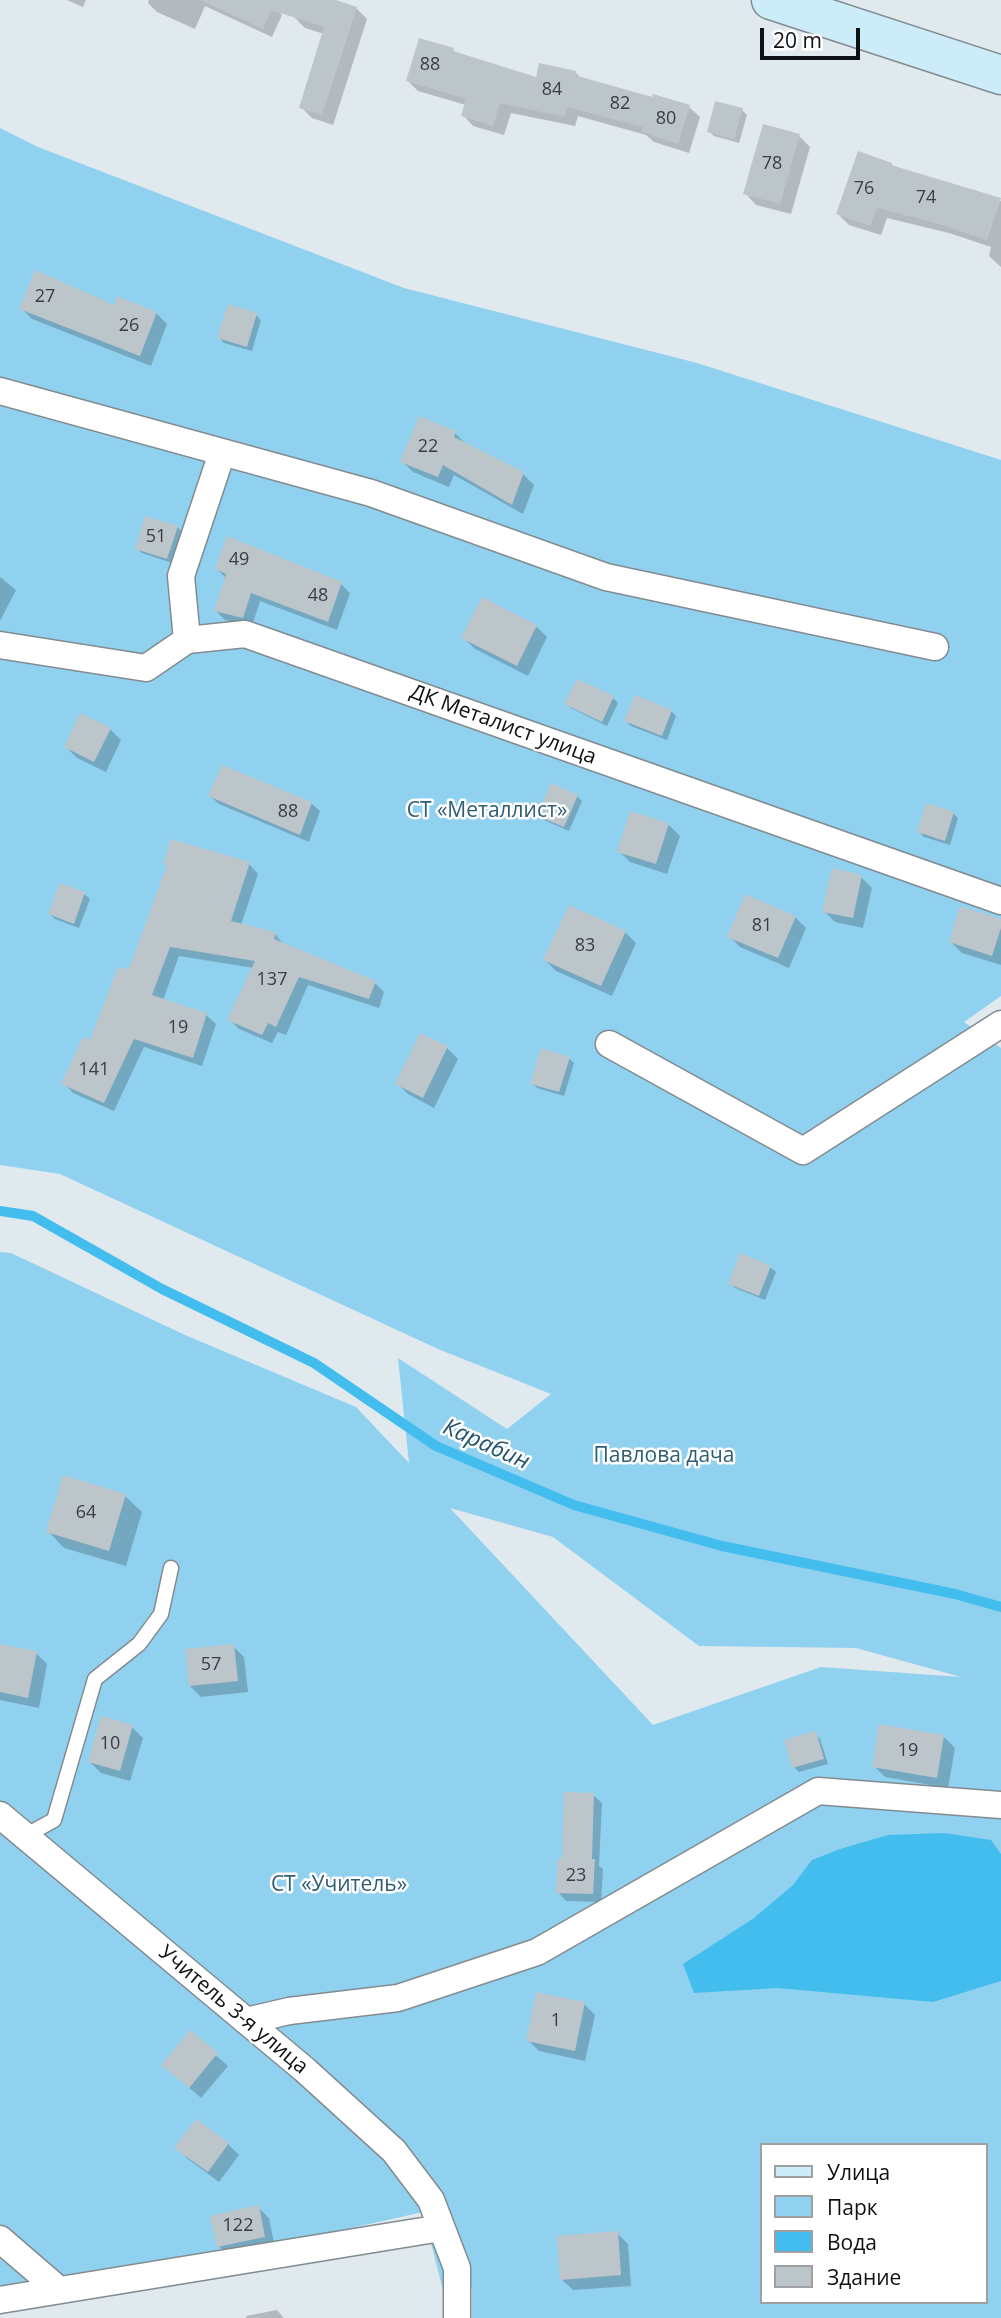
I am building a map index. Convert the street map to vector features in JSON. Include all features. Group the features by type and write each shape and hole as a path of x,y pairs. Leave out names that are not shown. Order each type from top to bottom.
{"street":[{"path":"771,0 1001,75"},
{"path":"0,391 371,494 606,577 935,647"},
{"path":"187,640 181,576 222,453"},
{"name":"ДК Металист улица","path":"0,645 146,668 187,640 244,634 1001,901"},
{"path":"609,1044 803,1151 1001,1024"},
{"path":"246,2021 289,2011 398,1998 537,1952 818,1791 1001,1805"},
{"name":"Учитель 3-я улица","path":"0,1815 305,2070 394,2151 431,2200 457,2268 457,2318"},
{"path":"0,2300 58,2288 236,2263 441,2228"},
{"path":"0,2239 58,2288"}],"lane":[{"path":"25,1836 54,1820 95,1679 139,1644 161,1614 171,1568"}],"green space":[{"path":"0,128 38,147 404,288 697,363 1001,460 1001,996 964,1022 1001,1048 1001,2318 472,2318 472,2288 443,2290 423,2212 249,2251 0,2286 0,1252 11,1253 185,1335 356,1407 409,1463 398,1358 507,1429 551,1394 438,1349 60,1174 0,1165","holes":["450,1508 553,1537 699,1646 856,1648 961,1677 821,1667 653,1725"]}],"water":[{"path":"944,1833 991,1840 1001,1854 1001,1981 933,2002 777,1988 694,1993 683,1964 754,1918 793,1885 812,1860 888,1835"}],"building":[{"path":"200,0 336,0 357,7 322,115 299,108 324,27 271,10 263,29"},
{"path":"419,38 536,77 539,63 576,71 574,75 652,97 653,94 690,105 678,144 641,132 643,127 567,107 565,117 500,103 493,126 461,116 466,99 406,81"},
{"path":"715,101 743,108 734,139 707,132"},
{"path":"763,124 800,134 780,204 743,194"},
{"path":"858,151 892,163 891,165 1001,198 987,240 877,208 870,226 836,214"},
{"path":"35,270 114,305 117,296 157,312 140,356 19,309"},
{"path":"228,304 257,313 247,347 217,338"},
{"path":"419,416 456,431 454,437 524,472 512,505 443,465 438,477 400,462"},
{"path":"145,516 178,526 167,559 135,549"},
{"path":"227,536 342,582 328,622 251,593 243,618 214,611 226,574 215,569"},
{"path":"482,597 537,625 517,666 461,638"},
{"path":"577,679 614,696 602,722 564,704"},
{"path":"635,695 672,710 662,736 624,721"},
{"path":"80,713 111,728 94,762 64,747"},
{"path":"222,765 312,802 300,835 208,796"},
{"path":"551,783 578,795 564,827 537,816"},
{"path":"926,803 954,812 945,841 917,832"},
{"path":"630,811 669,823 656,864 617,852"},
{"path":"171,839 250,862 231,921 276,932 274,939 376,981 369,999 299,977 276,1027 268,1023 262,1035 227,1020 255,961 170,947 152,995 207,1013 193,1058 134,1039 104,1103 61,1084 83,1037 90,1040 118,967 129,969 167,865 163,864"},
{"path":"832,868 862,875 853,918 822,912"},
{"path":"60,883 85,892 74,924 48,914"},
{"path":"745,894 796,916 778,958 727,937"},
{"path":"569,905 626,931 601,986 543,960"},
{"path":"960,906 1001,919 1001,928 992,956 949,942"},
{"path":"420,1033 448,1046 423,1098 395,1084"},
{"path":"541,1048 570,1057 559,1092 530,1084"},
{"path":"740,1253 771,1266 759,1296 728,1284"},
{"path":"63,1475 126,1494 109,1551 46,1532"},
{"path":"0,1644 37,1651 28,1698 0,1692"},
{"path":"234,1644 238,1681 189,1686 185,1649"},
{"path":"101,1716 133,1725 120,1771 88,1762"},
{"path":"879,1724 944,1735 937,1778 872,1767"},
{"path":"816,1731 824,1759 792,1768 784,1740"},
{"path":"564,1792 594,1793 593,1894 556,1893 558,1858 562,1858"},
{"path":"536,1992 585,2002 575,2051 526,2041"},
{"path":"190,2030 218,2053 189,2088 161,2065"},
{"path":"196,2119 229,2143 208,2172 174,2148"},
{"path":"259,2205 265,2237 217,2247 210,2216"},
{"path":"618,2231 621,2275 560,2280 557,2236"}],"waterway":[{"name":"Карабин","path":"0,1211 33,1216 162,1289 314,1363 436,1446 574,1505 722,1546 955,1594 1001,1607"}],"park label":[{"name":"СТ «Металлист»","path":"487,811"},
{"name":"Павлова дача","path":"664,1456"},
{"name":"СТ «Учитель»","path":"339,1885"}]}
